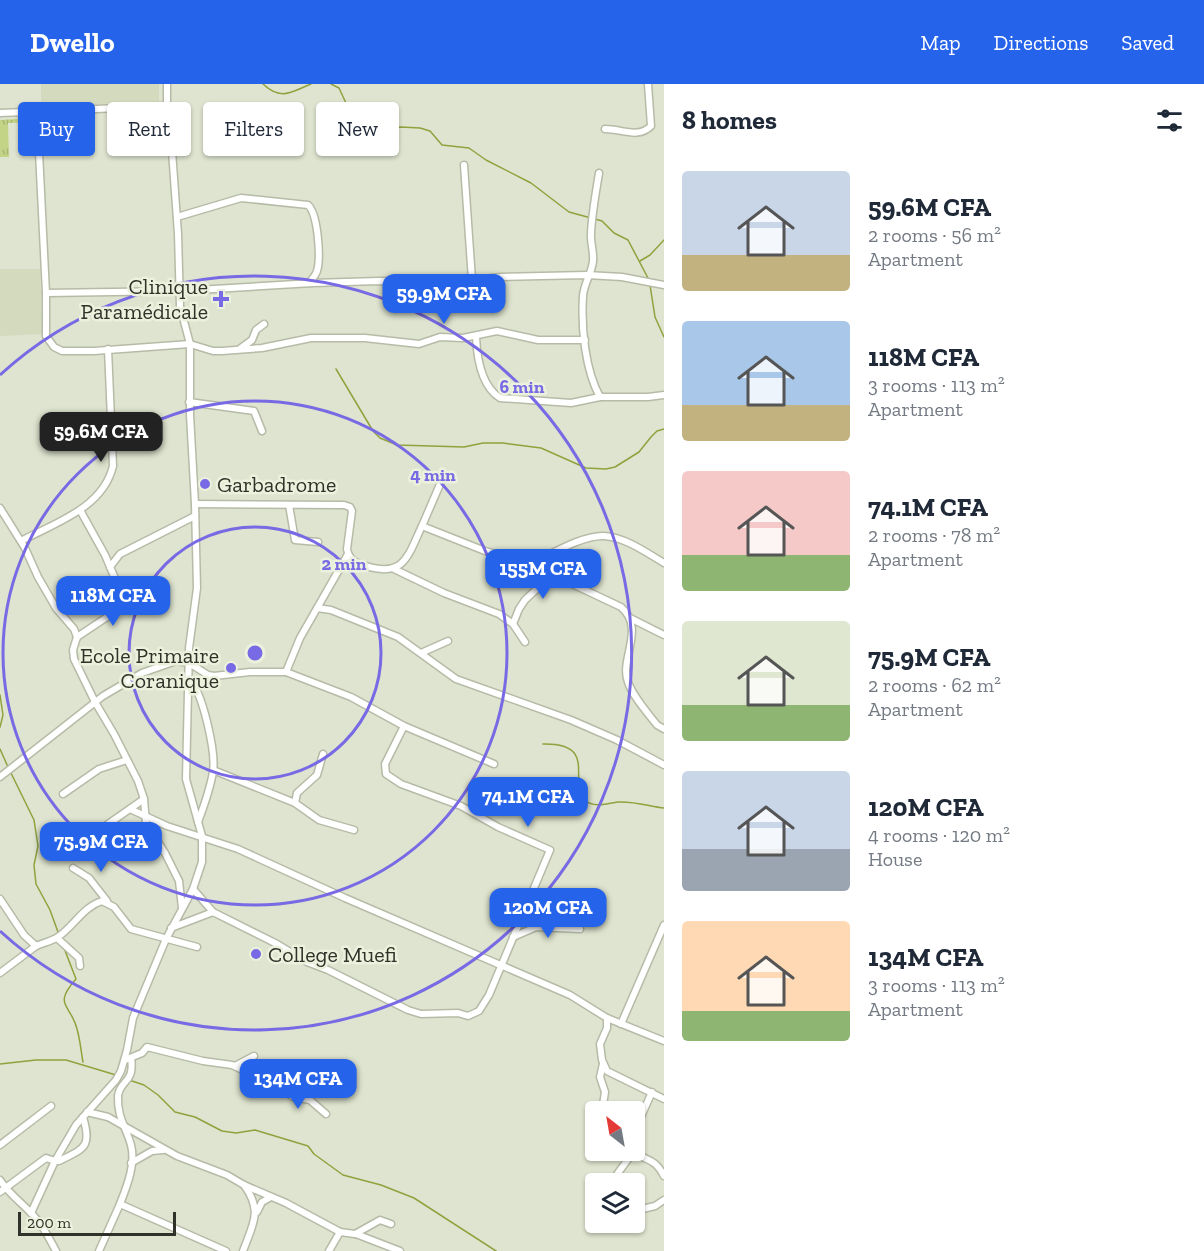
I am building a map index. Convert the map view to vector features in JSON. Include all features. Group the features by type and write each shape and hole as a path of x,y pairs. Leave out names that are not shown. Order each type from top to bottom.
{"street":[{"path":"167,102 168,84"},
{"path":"605,129 637,134 646,131 651,126 648,84"},
{"path":"0,113 18,113"},
{"path":"39,156 46,336 49,343 62,351 190,344 213,351 262,348 311,338 365,338 419,344 440,337 476,337 497,331 538,340 585,340"},
{"path":"31,1213 55,1161 76,1125 116,1080 128,1059 133,1018 171,928 193,888 202,862 202,836 186,779 189,648 197,588 189,402 190,344 182,316 172,156"},
{"path":"464,165 472,279"},
{"path":"600,173 590,235 594,249 593,264 587,275 583,296 585,340 591,373 600,397"},
{"path":"177,217 241,198 308,205 314,212 319,252 318,271 309,283"},
{"path":"46,293 180,291 380,281 449,283 472,279 587,275 622,277 664,285"},
{"path":"240,349 252,340 256,330 264,324"},
{"path":"476,337 477,355 487,384 492,394 500,398 571,403 600,397 648,397 664,394"},
{"path":"21,541 80,510 93,500 108,482 113,466 108,349"},
{"path":"189,402 254,411 258,416 262,431"},
{"path":"394,569 405,561 444,475"},
{"path":"195,504 344,505 350,507 352,511 346,549 357,563 380,570 394,569 444,593 499,614 513,624 525,642"},
{"path":"289,505 295,540 318,542"},
{"path":"77,637 125,605 110,567 80,510"},
{"path":"1,511 21,541 56,608 74,629 77,637 73,650 74,659 127,760 144,799 144,815 149,830 165,853 179,881 182,908"},
{"path":"110,567 120,554 195,516"},
{"path":"422,526 485,551 530,564 609,600 625,610 630,618 632,643 627,681 657,725 664,729"},
{"path":"530,564 587,539 607,536 626,542 664,563"},
{"path":"286,672 296,646 348,554"},
{"path":"513,624 525,600 543,583 544,571"},
{"path":"317,608 331,609 398,637 456,679 571,720 617,740 664,765"},
{"path":"630,618 664,635"},
{"path":"421,653 447,641"},
{"path":"0,777 95,702 129,680 162,664 176,660 189,663 208,675 214,676 250,672 286,672 351,697 404,726 494,764"},
{"path":"189,679 197,688 209,731 213,770 198,822"},
{"path":"193,888 213,912 277,944 307,962 328,970 396,1005 421,1014 458,1013 468,1016 475,1013 482,1007 489,995 550,850 498,827 461,806 401,784 388,776 385,764 404,726"},
{"path":"295,803 297,793 317,775 323,754"},
{"path":"63,794 99,769 127,760"},
{"path":"213,770 295,803 319,820 354,830"},
{"path":"101,829 144,799"},
{"path":"130,809 168,826 238,849 570,995 607,1018 664,1041"},
{"path":"73,868 89,878 107,902 114,906 130,929 197,947"},
{"path":"0,973 36,946 57,938 76,918 97,902 107,902"},
{"path":"1,903 24,935 36,946"},
{"path":"171,928 213,912"},
{"path":"621,1024 664,925"},
{"path":"513,937 536,927 580,928"},
{"path":"57,938 79,958 80,966"},
{"path":"607,1018 607,1028 600,1044 604,1064 611,1074 664,1099"},
{"path":"128,1059 142,1053 147,1047 203,1061 235,1066 293,1096 310,1100 326,1114"},
{"path":"235,1066 254,1056"},
{"path":"99,1251 128,1182 131,1163 131,1146 122,1125 119,1093 132,1073 128,1059"},
{"path":"604,1064 600,1077 605,1092 604,1101"},
{"path":"645,1108 652,1092"},
{"path":"0,1144 51,1106"},
{"path":"85,1114 108,1117 165,1150 227,1175 340,1232 355,1234 400,1251"},
{"path":"3,1190 46,1158 55,1161 86,1145 85,1114"},
{"path":"131,1163 152,1151 165,1150"},
{"path":"645,1157 653,1160 663,1172"},
{"path":"0,1180 3,1190 31,1213 45,1231 56,1251"},
{"path":"244,1185 253,1200 256,1215"},
{"path":"243,1251 260,1204 271,1197"},
{"path":"645,1208 655,1206 664,1200"},
{"path":"120,1204 226,1251"},
{"path":"355,1234 380,1220 391,1224"},
{"path":"329,1251 340,1232"}],"shaded area":[{"path":"41,84 159,84 159,102 95,104 95,102 41,102"},
{"path":"0,269 40,269 42,334 0,336"}],"green space":[{"path":"18,119 18,123 8,123 9,157 0,157 0,120"}],"waterway":[{"path":"263,84 281,94 311,84"},
{"path":"331,84 339,88 351,114 364,127 373,131 401,127 430,131 442,145 469,148 486,160 531,183 569,212 591,218"},
{"path":"595,219 602,221 614,233 628,240 649,280"},
{"path":"640,261 650,255 664,240"},
{"path":"650,285 655,317 664,337"},
{"path":"336,369 373,431 380,438 397,445 464,447 483,443 503,443 541,448 586,468 606,469 615,467 639,452 657,431 664,429"},
{"path":"0,695 3,715 0,727"},
{"path":"543,744 560,745 571,750 578,765 581,793 589,803 597,805 629,802 664,808"},
{"path":"0,749 8,767"},
{"path":"10,771 34,820 38,846 34,865 36,884 50,910 58,932"},
{"path":"64,948 76,979 64,1000 77,1029 83,1062"},
{"path":"0,1064 36,1060 66,1060 116,1075"},
{"path":"129,1080 144,1085 175,1112 195,1117 222,1131 236,1133 255,1130 308,1146 314,1154 343,1175 381,1185 414,1198 496,1251"}],"place":[{"name":"Clinique Paramédicale","path":"221,299"},
{"name":"Garbadrome","path":"205,484"},
{"name":"Ecole Primaire Coranique","path":"231,668"},
{"name":"College Muefi","path":"256,954"}]}
